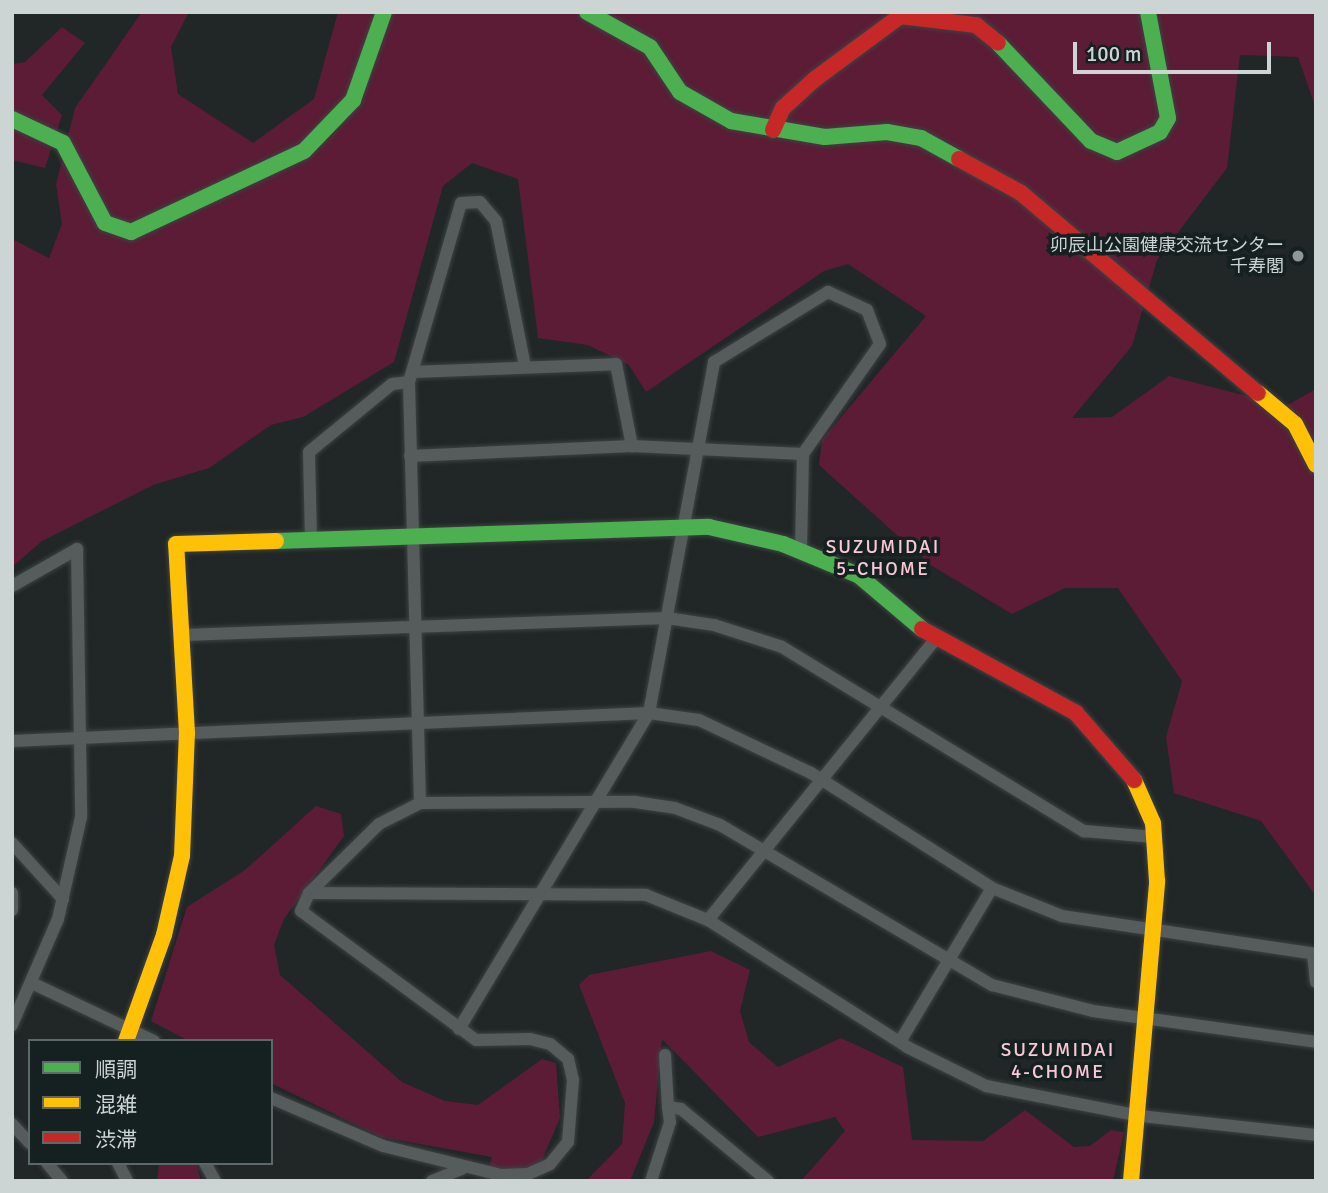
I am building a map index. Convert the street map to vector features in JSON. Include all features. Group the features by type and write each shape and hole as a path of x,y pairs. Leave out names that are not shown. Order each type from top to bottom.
{"street":[{"path":"12,119 63,143 105,223 131,232 304,151 353,100 384,12"},
{"path":"587,12 650,47 680,92 731,121 773,130 921,138 1021,193 1295,424 1316,465"},
{"path":"773,130 783,108 815,79 900,16 976,26 1021,61 1091,141 1117,152 1137,147 1160,132 1168,118 1148,12"},
{"path":"420,803 411,538 411,377 449,231 461,204 480,202 496,221 525,366"},
{"path":"458,1029 593,801 649,713 714,362 828,292 867,310 880,344 803,454 801,552"},
{"path":"310,541 309,452 392,384 411,377 525,366 616,364 632,446"},
{"path":"410,456 632,446 699,446 803,454"},
{"path":"34,984 129,1036 182,856 187,733 176,544 411,538 685,525 801,552 858,575 935,640 1051,699 1112,745 1130,770 1154,837 1153,930 1143,1018 1141,1116 1131,1181"},
{"path":"12,586 77,549 83,738 81,817 63,899 34,984 12,1026"},
{"path":"183,635 667,618 714,625 782,647 1084,831 1154,837"},
{"path":"708,920 935,640"},
{"path":"12,741 416,721 649,713 699,720 741,736 823,780 992,888 1062,916 1314,954 1316,982"},
{"path":"273,1099 383,1146 461,1169 528,1174 550,1164 568,1142 573,1080 568,1059 550,1044 476,1040 301,911 309,892 387,817 420,803 593,801 676,808 765,851 947,963 1035,1001 1316,1042"},
{"path":"12,843 63,899"},
{"path":"901,1040 992,888"},
{"path":"309,892 646,895 708,920 731,940 901,1040 986,1086 1141,1116 1316,1135"},
{"path":"12,893 12,910"},
{"path":"650,1181 670,1122 665,1055"},
{"path":"668,1107 681,1109 768,1181"},
{"path":"12,1124 28,1141"},
{"path":"49,1165 62,1181"},
{"path":"119,1165 127,1181"},
{"path":"206,1165 215,1181"},
{"path":"432,1181 461,1169"}],"shaded area":[{"path":"142,12 189,12 171,47 178,94 253,143 314,99 338,12 1316,12 1316,109 1298,57 1240,55 1227,168 1157,260 1132,346 1072,418 1112,417 1169,376 1286,406 1316,389 1316,896 1261,821 1174,793 1166,737 1182,681 1118,588 1065,588 1012,614 929,564 819,465 822,440 926,316 848,264 824,271 646,392 629,365 588,345 538,338 518,179 472,163 443,186 394,362 303,417 271,425 209,468 153,485 42,541 12,567 12,239 49,258 62,224 56,184 75,108"},
{"path":"62,27 85,43 42,95 62,115 45,168 12,160 12,64 25,62"},
{"path":"316,806 341,814 344,836 284,919 274,945 280,975 402,1082 445,1101 478,1105 542,1059 556,1063 560,1118 533,1181 484,1181 492,1157 381,1137 273,1084 273,1039 185,1039 151,1021 187,907 245,870"},
{"path":"711,951 750,970 740,1011 749,1042 778,1067 841,1038 903,1067 912,1140 983,1141 1025,1110 1074,1147 1090,1146 1111,1130 1124,1132 1113,1181 801,1181 845,1131 835,1117 758,1137 662,1039 654,1122 630,1181 586,1181 622,1144 625,1103 579,985 589,975"},
{"path":"159,1165 197,1165 201,1181 157,1181"}],"traffic: fast":[{"path":"12,119 63,143 105,223 131,232 304,151 353,100 384,12"},
{"path":"587,12 650,47 680,92 731,121 825,137 887,132 921,138 959,159"},
{"path":"998,43 1091,141 1117,152 1160,132 1168,118 1148,12"},
{"path":"276,541 709,527 783,544 858,575 922,629"}],"traffic: slow":[{"path":"1258,393 1295,424 1316,465"},
{"path":"127,1039 164,935 182,856 187,733 176,544 276,541"},
{"path":"1131,1181 1157,881 1153,823 1134,780"}],"traffic: jam":[{"path":"773,130 783,108 815,79 900,16 976,25 998,43"},
{"path":"959,159 1021,193 1258,393"},
{"path":"922,629 1076,713 1134,780"}],"place":[{"name":"卯辰山公園健康交流センター 千寿閣","path":"1298,256"}],"district":[{"name":"SUZUMIDAI 5-CHOME","path":"883,559"},
{"name":"SUZUMIDAI 4-CHOME","path":"1058,1062"}]}
